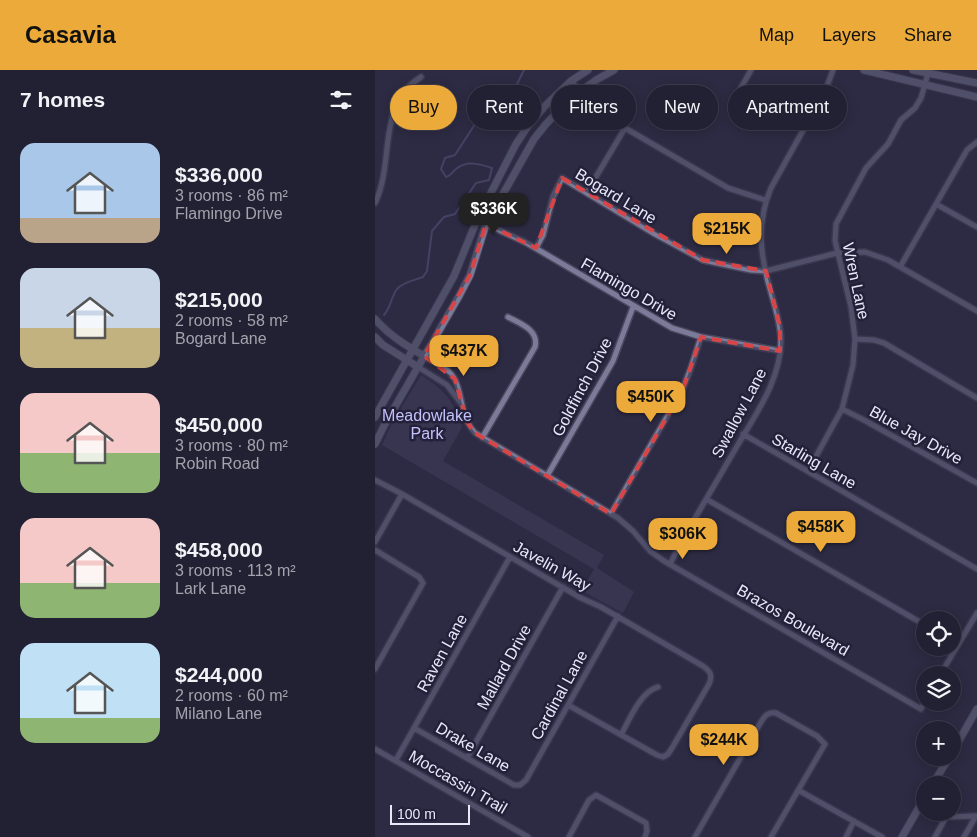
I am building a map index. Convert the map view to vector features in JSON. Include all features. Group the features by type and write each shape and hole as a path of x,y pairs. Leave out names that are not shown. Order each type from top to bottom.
{"main road":[{"path":"375,417 454,276 477,220 516,144 528,126 551,99 571,81 588,70"},
{"path":"590,85 614,70"},
{"path":"864,70 977,97"},
{"path":"913,70 977,83"},
{"path":"375,444 470,275 486,224 534,140 551,119"},
{"name":"Brazos Boulevard","path":"375,319 386,332 424,356"},
{"name":"Brazos Boulevard","path":"375,337 383,345 418,367"},
{"path":"961,737 977,709"},
{"path":"901,837 916,812"}],"street":[{"path":"743,85 751,70"},
{"name":"Swallow Lane","path":"670,564 773,382 781,340 780,326 762,261 760,243 765,200 826,89 833,70"},
{"name":"Wren Lane","path":"808,471 842,410 853,365 855,339 851,307 837,253 834,233 841,214 866,168 888,144 901,120 915,108 921,98 928,72"},
{"path":"375,203 381,183 392,114 397,102 409,86 421,77"},
{"path":"571,81 575,85"},
{"path":"587,192 624,130"},
{"path":"628,130 728,188 765,200"},
{"path":"900,267 967,150 976,142"},
{"name":"Bogard Lane","path":"536,248 543,235 553,196 562,178 655,234 703,260 751,270 766,271 837,253 865,252 879,256 900,267 977,311"},
{"path":"936,204 977,227"},
{"name":"Flamingo Drive","path":"477,220 504,231 536,248 633,307 672,328 701,336 780,351"},
{"name":"Goldfinch Drive","path":"547,476 613,360 633,307"},
{"path":"482,438 537,341 531,331 508,317"},
{"path":"611,514 683,389 701,336"},
{"path":"855,339 875,340 884,344 977,398"},
{"name":"Brazos Boulevard","path":"424,356 450,372 457,386 469,427 475,434 611,514 628,526 650,551 670,564 916,706"},
{"name":"Brazos Boulevard","path":"418,367 447,385 461,405"},
{"name":"Blue Jay Drive","path":"842,410 862,419 977,483"},
{"name":"Starling Lane","path":"743,434 977,569"},
{"name":"Javelin Way","path":"375,480 563,587 618,616 703,666 711,673 712,678 672,748 663,757 621,735"},
{"path":"375,542 402,494"},
{"path":"706,499 916,619"},
{"path":"375,550 419,576 423,583 375,669"},
{"name":"Raven Lane","path":"396,760 511,557"},
{"name":"Mallard Drive","path":"467,758 563,587"},
{"path":"961,639 977,613"},
{"name":"Cardinal Lane","path":"520,785 526,780 618,616"},
{"path":"568,705 621,735 643,697 648,691 658,687"},
{"path":"695,837 761,722 771,712 808,730 825,744 771,837"},
{"name":"Drake Lane","path":"414,728 514,785 520,785"},
{"name":"Moccassin Trail","path":"375,749 524,836"},
{"path":"798,790 882,837"},
{"path":"569,837 593,796 601,797 641,820 648,828 645,837"},
{"path":"935,837 946,817 976,816 964,837"},
{"path":"846,837 854,821"}],"highlighted area":[{"path":"562,178 703,260 766,271 780,327 780,351 701,337 683,389 611,514 475,433 467,422 455,379 424,356 470,275 486,224 536,248"}],"green space":[{"name":"Meadowlake Park","path":"421,375 447,396 462,427 443,461 604,555 597,568 634,592 623,613 582,591 594,569 382,445 392,423"}],"waterway":[{"path":"384,315 397,289 406,283 423,277 427,271 432,231 444,217 455,214 476,183 489,180 492,168 483,165 465,164 446,177 441,169 445,158 455,155 477,121 477,116 471,103 473,99 489,94 508,101 516,99 517,84 524,70"}]}
